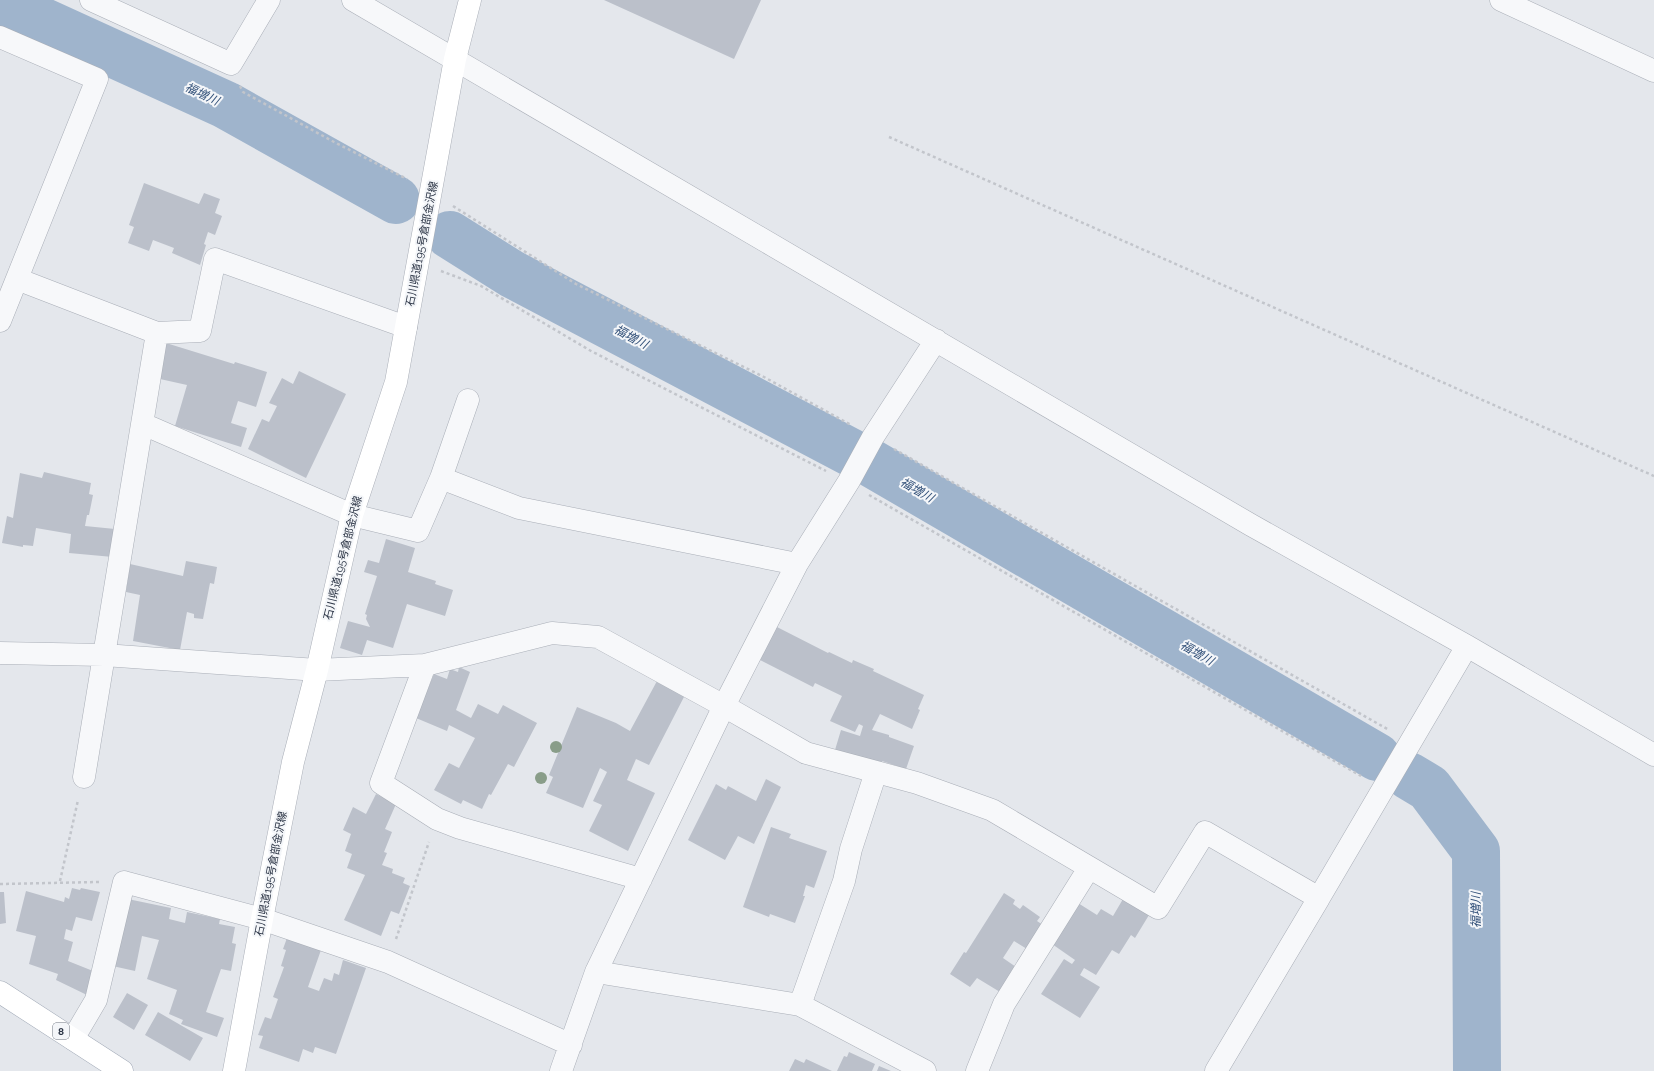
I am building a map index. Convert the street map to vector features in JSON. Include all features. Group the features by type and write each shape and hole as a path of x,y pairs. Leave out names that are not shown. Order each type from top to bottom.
{"main road":[{"name":"石川県道195号倉部金沢線","path":"234,1071 293,762 317,670 352,515 396,382 456,59 470,0"},
{"name":"8","path":"0,992 122,1071"}],"street":[{"path":"91,0 231,64 269,0"},
{"path":"353,0 1251,525 1467,646 1654,756"},
{"path":"1501,0 1654,71"},
{"path":"0,37 97,79 0,321"},
{"path":"17,279 157,333 200,331 215,259 406,327"},
{"path":"84,777 157,333"},
{"path":"561,1071 596,972 724,706 796,564 848,482 873,438 936,340"},
{"path":"143,424 352,515 418,531 441,478 468,400"},
{"path":"441,478 519,508 796,564"},
{"path":"0,653 104,655 317,670 425,665 552,633 598,637 806,753 917,783 992,810 1158,908 1205,832 1319,898"},
{"path":"1216,1071 1467,646"},
{"path":"425,665 381,783 437,819 460,828 641,879"},
{"path":"800,1005 844,881 851,849 876,772"},
{"path":"977,1071 1004,1004 1089,868"},
{"path":"73,1039 96,1000 124,882 262,919 388,962 571,1045"},
{"path":"596,972 800,1005 925,1071"}],"path":[{"path":"231,64 243,92 334,142 432,192 576,284 764,377 1410,742"},
{"path":"889,137 1654,476"},
{"path":"419,256 442,272 481,286 591,350 848,482 1383,788"},
{"path":"60,882 84,777"},
{"path":"388,962 437,819"},
{"path":"0,884 124,882"}],"building":[{"path":"604,0 761,0 734,59"},
{"path":"144,183 199,204 204,193 220,199 215,213 222,216 215,235 208,232 200,265 172,253 174,248 153,240 149,251 128,243 134,227 129,225"},
{"path":"166,343 234,364 235,362 267,372 256,407 238,401 231,423 247,428 241,447 175,426 187,385 160,379"},
{"path":"299,371 346,394 306,478 248,449 262,419 269,422 277,406 269,403 282,378 293,384"},
{"path":"44,472 91,483 89,494 93,495 85,526 115,529 113,557 69,553 71,534 36,528 33,546 23,545 23,547 2,543 7,516 13,518 20,473 42,478"},
{"path":"386,539 415,548 408,572 436,581 435,584 453,590 445,616 407,604 393,648 367,640 362,655 340,648 348,621 370,627 366,619 367,615 365,614 377,576 364,572 368,560 379,563"},
{"path":"186,561 217,567 214,584 210,583 203,619 194,618 194,614 187,612 180,650 133,641 140,595 126,592 130,564 183,576"},
{"path":"775,626 828,653 829,652 852,663 853,660 874,669 873,671 924,695 918,709 920,710 912,729 880,714 872,730 889,735 889,737 914,746 906,769 882,761 881,763 835,750 841,730 860,736 863,726 859,724 855,732 830,721 842,696 815,683 813,687 758,659"},
{"path":"459,667 470,672 456,710 471,718 478,704 498,714 503,705 537,723 514,767 508,764 491,795 489,794 482,809 463,800 461,804 434,790 449,763 459,768 475,738 449,725 447,731 416,718 434,674 447,679 450,669 458,672"},
{"path":"657,681 685,695 649,765 636,759 627,780 655,793 628,851 589,831 602,805 593,801 607,772 600,768 583,808 546,793 553,777 549,775 577,707 616,723 630,731"},
{"path":"766,779 781,787 754,844 738,836 725,860 688,840 716,784 726,790 728,786 756,801"},
{"path":"376,794 396,804 385,829 392,832 384,852 387,853 382,865 393,869 392,873 405,878 403,883 410,886 399,914 391,911 381,936 344,920 365,875 347,868 352,854 345,851 351,834 343,830 353,807 366,814"},
{"path":"771,827 791,834 789,838 827,851 814,888 806,885 803,896 805,896 795,923 770,914 769,917 743,907"},
{"path":"72,888 80,890 81,888 100,892 92,921 76,917 72,931 66,929 64,939 73,942 68,961 93,971 87,995 56,980 58,974 29,964 36,936 16,931 26,891 64,902 65,897 69,899"},
{"path":"0,892 4,892 6,923 0,924"},
{"path":"1004,893 1015,900 1013,904 1020,909 1023,905 1040,917 1037,921 1043,925 1027,949 1014,941 1003,958 1016,967 1000,992 977,978 970,987 950,974 964,952 966,953"},
{"path":"123,898 171,908 169,919 185,923 187,912 220,919 219,924 235,927 232,943 236,944 231,971 221,969 206,1012 224,1018 217,1037 181,1024 183,1020 169,1014 177,990 147,979 159,940 142,936 135,971 108,965"},
{"path":"1123,899 1149,915 1135,938 1131,935 1119,954 1112,950 1096,975 1084,968 1080,975 1100,987 1080,1018 1041,994 1064,959 1072,964 1075,960 1052,944 1078,903 1097,915 1101,909 1113,916"},
{"path":"287,938 321,950 308,987 319,991 324,978 332,981 334,973 339,975 343,960 366,968 336,1054 315,1047 313,1053 303,1049 299,1062 259,1048 263,1036 258,1035 265,1017 271,1019 278,999 273,997 284,967 281,966 286,950 283,949"},
{"path":"127,993 148,1005 134,1030 113,1017"},
{"path":"158,1012 203,1038 190,1061 145,1035"},
{"path":"849,1052 875,1064 872,1071 837,1071 844,1056 847,1057"},
{"path":"795,1059 804,1063 806,1059 832,1071 789,1071"},
{"path":"879,1066 891,1071 877,1071"}],"waterway":[{"name":"福増川","path":"0,2 226,105 396,200"},
{"name":"福増川","path":"450,235 512,274 871,463 1377,757"},
{"name":"福増川","path":"1409,776 1429,788 1476,851 1477,1071"}]}
